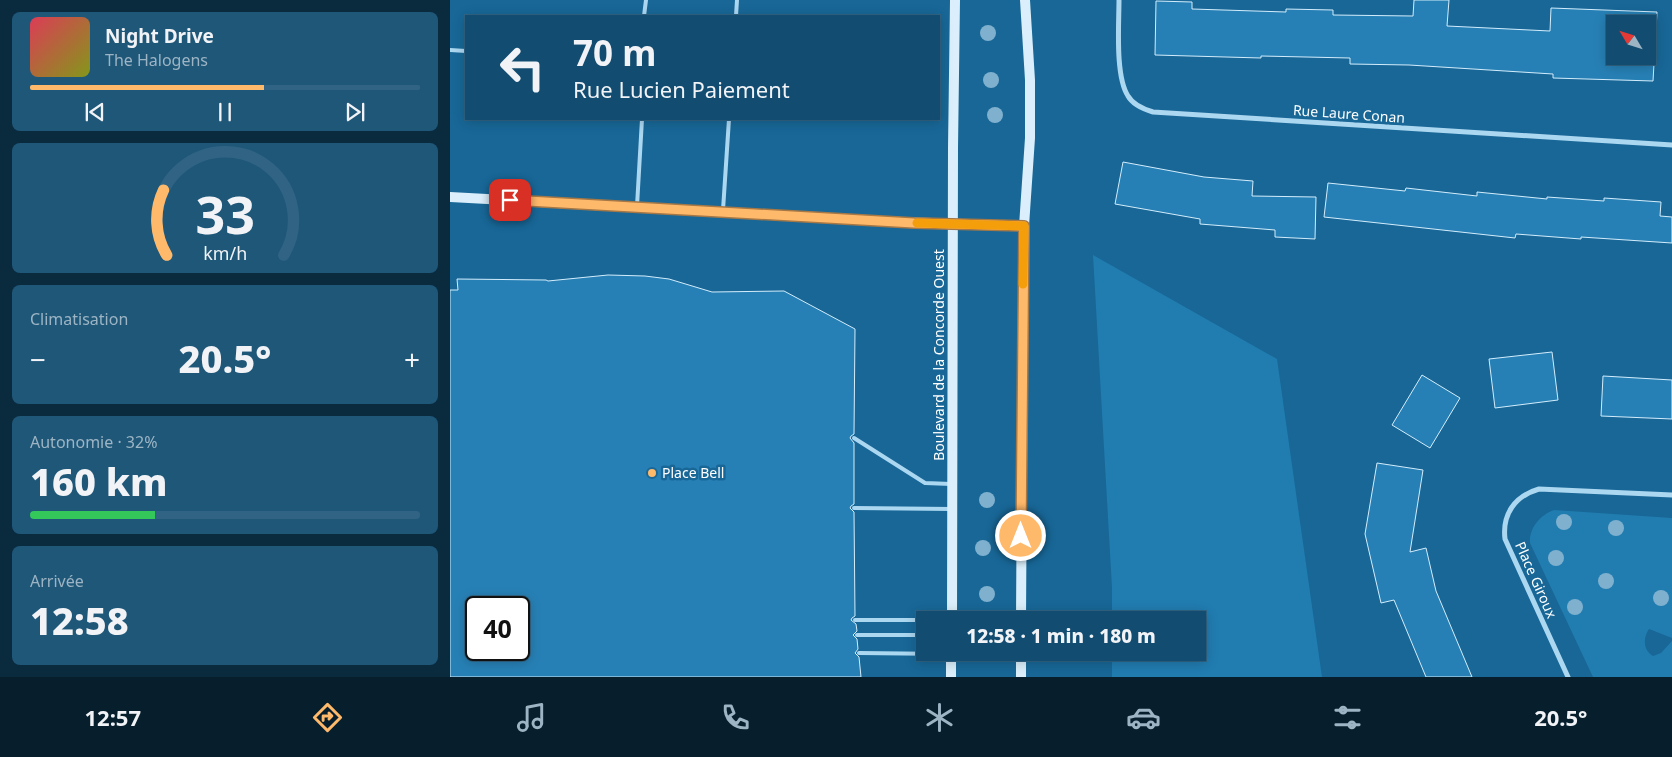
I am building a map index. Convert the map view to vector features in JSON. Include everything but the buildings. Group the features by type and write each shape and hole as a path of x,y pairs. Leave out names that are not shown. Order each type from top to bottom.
{"street":[{"name":"Boulevard de la Concorde Ouest","path":"952,611 955,0"},
{"path":"1021,611 1024,226 1030,138 1030,80 1024,0"},
{"name":"Rue Laure Conan","path":"1119,0 1120,61 1126,94 1144,109 1153,112 1672,145"},
{"path":"450,197 636,208 1024,226"},
{"name":"Place Giroux","path":"1568,677 1506,539 1505,522 1511,506 1523,495 1539,489 1672,495"},
{"path":"951,661 951,677"},
{"path":"1021,661 1021,677"}],"lane":[{"path":"644,15 646,0"},
{"path":"736,15 737,0"},
{"path":"450,50 465,51"},
{"path":"636,208 642,120"},
{"path":"723,212 729,120"},
{"path":"854,438 924,483 952,484"},
{"path":"854,508 952,509"},
{"path":"856,620 916,620"},
{"path":"857,635 916,635"},
{"path":"859,653 916,653"}],"shaded area":[{"path":"1093,255 1277,359 1322,677 1112,677 1112,661 1206,661 1206,611 1112,611"},
{"path":"1554,510 1672,518 1672,638 1649,629 1645,644 1647,651 1653,656 1661,653 1672,641 1672,677 1593,677 1530,543 1533,527 1544,515"}],"slow traffic":[{"path":"917,223 1024,226 1023,284"}],"place":[{"name":"Place Bell","path":"652,473"}],"route":[{"path":"510,200 914,223 1024,226 1021,536"}]}
